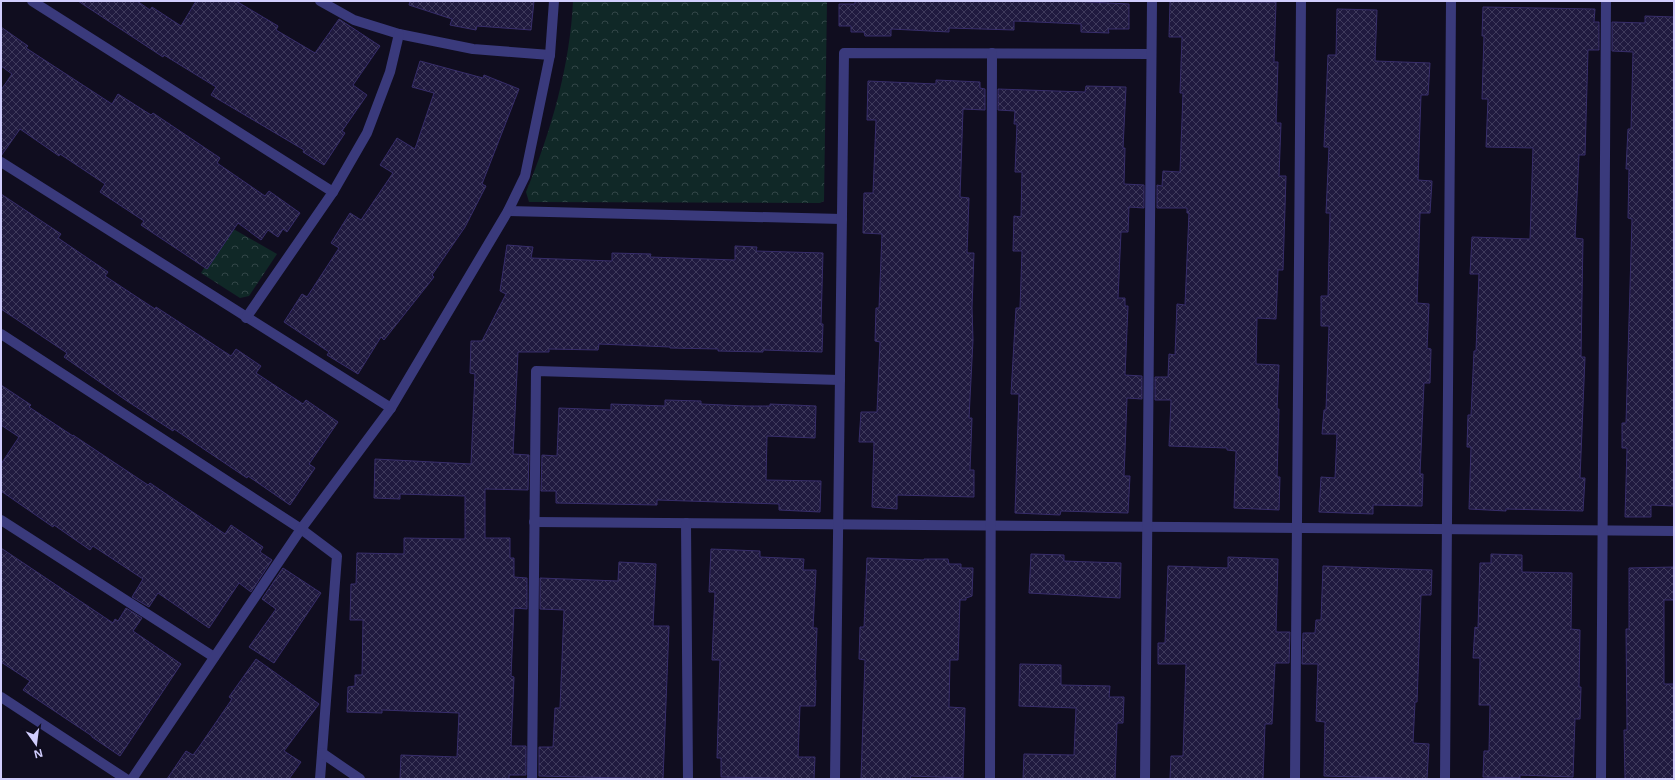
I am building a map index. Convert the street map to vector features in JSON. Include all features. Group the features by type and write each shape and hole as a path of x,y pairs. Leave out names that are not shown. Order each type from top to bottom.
{"street":[{"path":"32,1 333,192"},
{"path":"320,1 354,20 399,34 473,49 550,55"},
{"path":"132,779 301,529 391,408 508,211 525,176 550,55 554,1"},
{"path":"1145,779 1152,1"},
{"path":"1295,779 1301,1"},
{"path":"1445,779 1451,1"},
{"path":"1601,779 1606,1"},
{"path":"246,318 333,192 367,133 390,72 399,34"},
{"path":"835,779 844,53 1151,54"},
{"path":"990,779 992,53"},
{"path":"1,162 246,318 391,408"},
{"path":"508,211 842,219"},
{"path":"1,334 301,529 337,556 320,779"},
{"path":"532,779 536,371 840,380"},
{"path":"1,520 214,657"},
{"path":"534,522 1674,531"},
{"path":"686,523 688,779"},
{"path":"1,697 126,779"},
{"path":"322,753 360,779"}],"green space":[{"path":"573,1 827,1 824,201 820,203 529,202 526,192 543,146 558,98 568,50"},
{"path":"230,227 277,254 249,296 240,298 201,273"}],"building":[{"path":"78,1 137,1 150,10 152,7 181,26 196,1 236,1 278,26 276,30 315,53 339,19 380,46 353,85 367,95 342,131 345,133 324,165 303,152 304,150 211,95 216,87 164,55 163,57"},
{"path":"410,1 534,1 531,30 477,26 476,30 450,25 452,19 409,5"},
{"path":"855,1 1070,1 1129,4 1129,29 1108,29 1109,33 1081,32 1081,24 1014,21 1014,30 949,28 949,32 891,29 891,36 865,36 864,32 851,32 851,26 839,26 839,4 855,4"},
{"path":"1170,1 1276,2 1274,62 1278,62 1276,123 1281,123 1279,176 1286,176 1283,270 1278,270 1276,319 1257,318 1256,364 1279,365 1277,409 1279,409 1277,477 1280,477 1279,510 1234,508 1236,451 1227,450 1227,448 1169,446 1171,400 1155,400 1155,377 1168,377 1169,354 1175,355 1177,304 1185,305 1189,213 1187,213 1187,208 1157,208 1157,185 1162,186 1163,171 1180,172 1183,93 1180,93 1182,37 1169,37"},
{"path":"1483,7 1595,9 1594,22 1599,22 1599,50 1588,50 1585,155 1579,155 1575,238 1583,239 1581,357 1585,357 1580,478 1585,478 1583,511 1506,509 1506,511 1469,509 1471,447 1467,447 1468,415 1471,415 1474,351 1476,351 1479,274 1470,274 1472,237 1530,239 1533,148 1486,147 1488,99 1482,99 1484,36 1482,36"},
{"path":"1337,9 1377,10 1375,61 1430,63 1428,95 1421,95 1418,180 1432,181 1430,213 1420,213 1417,303 1429,304 1427,348 1431,349 1430,383 1424,383 1420,474 1423,474 1422,506 1373,505 1373,514 1319,512 1321,477 1335,478 1337,434 1322,434 1324,410 1326,410 1329,326 1321,326 1321,296 1328,296 1330,213 1326,213 1329,147 1324,147 1328,55 1336,55"},
{"path":"1645,16 1674,17 1674,506 1651,505 1651,517 1625,517 1627,448 1622,448 1622,423 1626,423 1632,219 1628,218 1629,169 1626,169 1628,129 1631,129 1633,52 1612,51 1612,22 1645,23"},
{"path":"1,27 28,46 26,48 112,104 118,94 151,115 153,113 220,158 217,163 265,196 269,191 300,213 287,232 283,229 278,237 268,230 261,240 238,223 207,269 141,225 144,221 100,192 105,184 60,154 59,156 20,129 1,156 1,90 12,74 1,66"},
{"path":"420,61 483,78 484,75 519,89 482,184 486,186 465,227 432,275 434,277 384,340 381,337 358,374 327,355 329,352 284,322 302,294 307,297 339,248 331,243 350,213 361,220 393,173 380,165 397,138 415,149 434,93 412,87"},
{"path":"936,80 980,82 980,88 985,89 985,110 963,109 960,197 969,198 967,253 974,253 972,308 973,340 969,418 972,418 970,470 974,470 974,497 897,495 897,509 872,507 874,442 859,442 861,412 877,412 880,342 875,341 876,308 879,308 882,234 863,233 864,193 873,193 876,120 867,120 868,81 936,84"},
{"path":"1086,86 1126,87 1123,148 1125,148 1124,184 1144,185 1144,208 1129,207 1128,232 1121,232 1118,298 1125,298 1125,306 1128,306 1125,375 1142,376 1142,399 1127,398 1124,476 1130,476 1128,513 1061,511 1060,515 1015,513 1019,394 1011,394 1016,308 1020,308 1022,251 1013,251 1014,216 1021,217 1022,172 1015,172 1017,124 1014,124 1015,111 998,110 998,89 1085,92"},
{"path":"1,194 61,234 58,238 108,272 105,276 231,356 236,349 261,366 256,373 303,404 306,400 338,422 309,464 315,468 290,505 248,476 247,478 174,429 173,431 127,401 64,357 67,353 1,309"},
{"path":"507,245 533,247 531,258 612,261 612,253 651,254 650,257 735,260 735,246 757,247 756,251 823,253 821,324 823,324 822,352 763,350 763,352 718,351 718,349 599,344 598,350 549,349 549,352 518,352 513,454 529,455 528,490 485,489 485,538 510,538 510,558 514,558 514,577 527,578 527,609 514,608 511,676 514,677 511,746 526,746 526,775 509,775 509,779 400,779 401,755 457,757 459,713 382,710 382,713 347,712 348,687 355,686 355,675 362,675 363,620 350,620 351,584 356,584 357,553 404,554 404,538 465,539 465,496 400,494 400,499 374,498 375,459 471,464 475,374 470,373 471,341 482,341 506,294 500,291"},
{"path":"1,385 31,405 29,407 148,485 150,483 225,534 231,525 263,547 260,552 272,560 251,592 239,583 209,628 158,593 149,607 132,597 143,579 93,546 90,550 54,525 53,527 1,491 1,464 19,437 1,425"},
{"path":"665,400 701,401 701,404 746,406 770,406 770,404 816,406 815,438 767,436 766,480 821,481 820,512 779,510 779,504 657,500 657,505 556,503 556,491 541,491 542,455 557,456 559,408 611,410 611,404 665,406"},
{"path":"1,548 113,623 115,619 118,621 126,608 142,618 133,631 181,664 120,756 23,690 30,681 1,662"},
{"path":"711,549 760,551 760,557 804,559 803,570 816,570 813,628 817,628 815,706 800,706 798,757 815,757 814,779 721,777 721,758 717,758 720,660 712,660 715,592 709,592"},
{"path":"1031,554 1064,555 1064,561 1121,563 1120,598 1029,593"},
{"path":"1491,554 1522,555 1522,572 1572,573 1571,629 1580,630 1579,687 1581,687 1580,719 1575,719 1573,777 1520,775 1520,778 1483,777 1484,751 1489,751 1490,705 1479,705 1480,658 1473,658 1475,627 1478,628 1480,563 1491,563"},
{"path":"1228,557 1278,559 1276,632 1290,632 1289,663 1275,663 1272,724 1265,724 1263,779 1170,779 1171,756 1183,756 1186,664 1158,664 1158,643 1165,643 1168,566 1228,568"},
{"path":"867,558 924,560 948,559 949,564 961,564 961,568 973,568 972,596 966,598 966,600 960,600 958,660 950,660 949,707 965,708 963,778 911,776 910,779 861,779 865,660 859,659 860,627 864,627"},
{"path":"619,562 656,564 653,626 669,626 663,779 539,776 539,747 553,747 555,708 560,708 564,610 540,609 540,578 618,581"},
{"path":"1323,566 1432,570 1431,595 1421,595 1417,702 1415,702 1413,743 1429,744 1427,779 1324,776 1325,722 1316,721 1318,664 1302,664 1303,633 1315,633 1316,620 1321,620"},
{"path":"1674,567 1674,600 1664,600 1664,684 1674,684 1674,779 1625,779 1624,730 1627,730 1626,629 1629,629 1629,568"},
{"path":"283,568 321,593 274,663 249,647 276,609 262,599"},
{"path":"256,659 319,704 284,751 301,762 289,779 167,779 186,751 193,755 199,747 232,699 229,697"},
{"path":"1020,664 1061,665 1061,685 1110,686 1109,697 1124,697 1123,723 1117,723 1115,779 1023,779 1024,754 1074,755 1076,708 1019,706"}]}
